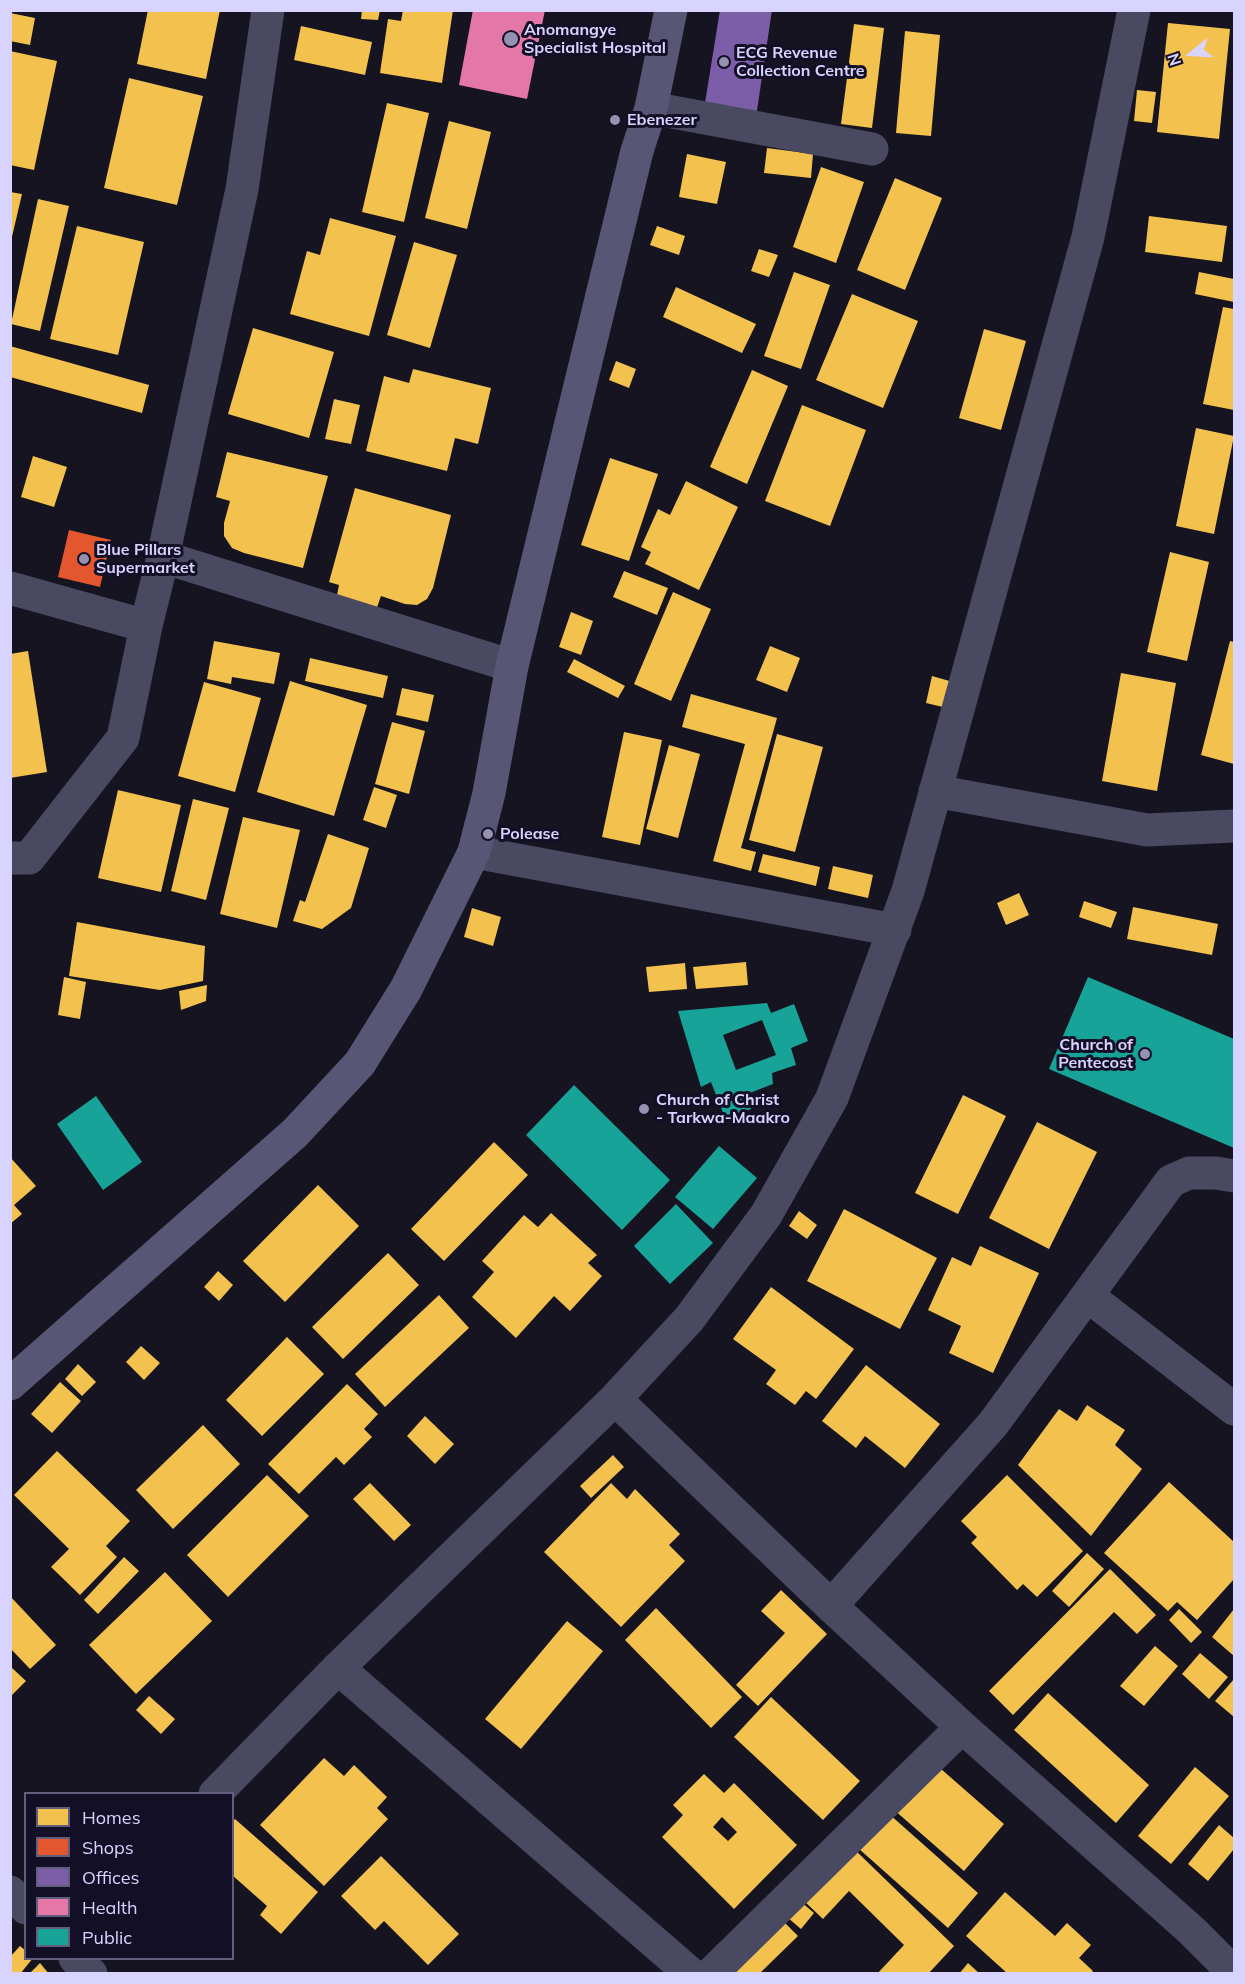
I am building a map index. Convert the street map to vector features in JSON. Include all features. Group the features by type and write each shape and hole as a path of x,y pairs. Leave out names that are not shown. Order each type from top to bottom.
{"street":[{"path":"10,858 29,858 123,738 242,189 268,10"},
{"path":"10,1384 295,1133 360,1063 406,989 474,852 489,793 512,666 637,151 651,108 671,10"},
{"path":"217,1792 338,1668 615,1399 689,1320 766,1215 832,1098 908,891 1088,237 1134,10"},
{"path":"651,108 872,149"},
{"path":"163,557 512,666"},
{"path":"10,588 146,626"},
{"path":"935,790 1146,830 1234,826"},
{"path":"474,852 895,930"},
{"path":"831,1606 993,1424 1171,1180 1189,1173 1234,1176"},
{"path":"1088,1296 1234,1409"},
{"path":"615,1399 831,1606 1191,1930 1234,1973"},
{"path":"338,1668 691,1974"},
{"path":"711,1974 962,1726"},
{"path":"10,1892 24,1906"},
{"path":"76,1960 91,1974"}],"building: Homes":[{"path":"148,10 220,10 206,79 137,64"},
{"path":"362,10 380,10 378,20 361,19"},
{"path":"403,10 453,10 442,83 380,73 388,19 401,21"},
{"path":"10,13 35,18 30,45 10,41"},
{"path":"1168,23 1230,29 1219,139 1157,132"},
{"path":"854,24 884,28 872,128 841,124"},
{"path":"301,26 372,42 365,75 294,60"},
{"path":"905,31 940,35 931,136 896,133"},
{"path":"10,51 57,61 34,170 10,165"},
{"path":"129,78 203,96 177,205 104,188"},
{"path":"1137,90 1156,92 1152,123 1134,121"},
{"path":"387,103 429,113 404,222 362,212"},
{"path":"449,121 491,132 467,229 425,218"},
{"path":"767,148 813,154 811,178 764,173"},
{"path":"687,154 726,162 717,204 679,197"},
{"path":"821,167 864,182 836,263 793,247"},
{"path":"895,178 942,198 905,290 857,270"},
{"path":"10,192 22,194 11,241 10,241"},
{"path":"38,199 69,206 40,331 11,324"},
{"path":"1149,216 1227,226 1222,262 1145,252"},
{"path":"330,218 396,236 369,336 290,314 307,251 320,255"},
{"path":"77,226 144,242 118,355 50,339"},
{"path":"657,226 685,236 679,255 650,245"},
{"path":"414,242 457,255 430,348 387,335"},
{"path":"759,249 778,255 769,277 751,271"},
{"path":"794,272 830,285 801,369 764,356"},
{"path":"1199,272 1234,279 1234,302 1195,294"},
{"path":"676,287 756,324 742,353 663,317"},
{"path":"852,294 918,321 883,408 816,380"},
{"path":"1223,307 1234,309 1234,410 1203,404"},
{"path":"253,328 334,352 309,438 228,414"},
{"path":"984,329 1026,341 1001,430 959,418"},
{"path":"10,346 149,385 142,413 10,377"},
{"path":"616,361 636,369 629,388 609,380"},
{"path":"413,369 491,388 478,444 455,438 447,471 366,451 384,376 409,383"},
{"path":"752,370 788,386 747,484 710,467"},
{"path":"334,399 360,405 351,444 325,439"},
{"path":"802,405 866,430 830,526 765,501"},
{"path":"1196,428 1234,436 1214,534 1176,526"},
{"path":"227,452 328,476 303,568 244,553 232,548 224,536 224,523 230,501 216,497"},
{"path":"33,456 67,467 54,507 21,497"},
{"path":"610,458 658,474 629,561 581,545"},
{"path":"686,481 738,507 699,590 645,564 651,552 641,547 658,509 670,515"},
{"path":"355,488 451,515 433,588 427,599 417,605 405,604 381,596 376,610 336,600 339,585 329,582"},
{"path":"1170,552 1209,562 1187,661 1147,652"},
{"path":"624,571 668,588 657,615 613,597"},
{"path":"673,592 711,609 671,701 634,684"},
{"path":"571,612 593,621 581,655 559,647"},
{"path":"214,641 280,653 274,684 232,677 231,684 207,679"},
{"path":"1230,641 1234,642 1234,764 1201,755"},
{"path":"770,646 800,658 787,692 756,680"},
{"path":"28,651 47,772 10,778 10,654"},
{"path":"310,658 388,676 383,698 305,681"},
{"path":"574,659 625,686 618,698 567,672"},
{"path":"1121,673 1176,683 1157,791 1102,781"},
{"path":"932,676 953,682 947,708 926,703"},
{"path":"290,681 367,705 334,816 257,792"},
{"path":"204,682 261,698 235,792 178,776"},
{"path":"402,688 434,695 428,722 396,715"},
{"path":"691,694 777,718 741,848 756,852 751,871 713,861 745,744 682,727"},
{"path":"392,722 425,731 409,794 375,784"},
{"path":"624,732 662,740 640,845 602,837"},
{"path":"777,734 823,747 795,852 749,840"},
{"path":"669,745 700,754 678,838 646,829"},
{"path":"374,787 397,795 386,828 363,820"},
{"path":"118,790 181,805 161,892 98,878"},
{"path":"193,799 229,808 206,900 171,891"},
{"path":"243,817 300,830 277,928 220,914"},
{"path":"328,834 369,848 351,908 322,929 293,921 300,900 305,902"},
{"path":"763,854 820,867 816,886 758,872"},
{"path":"833,866 873,875 868,898 828,889"},
{"path":"1019,893 1029,915 1006,925 997,903"},
{"path":"1084,901 1117,912 1111,928 1079,917"},
{"path":"1133,907 1218,924 1212,955 1127,939"},
{"path":"472,908 501,917 493,946 464,937"},
{"path":"77,922 205,946 203,981 160,990 69,976"},
{"path":"746,962 748,985 696,989 693,967"},
{"path":"685,963 687,989 649,992 646,967"},
{"path":"64,977 86,982 80,1019 58,1015"},
{"path":"207,985 206,1001 181,1010 179,991"},
{"path":"963,1095 1006,1116 958,1214 915,1193"},
{"path":"1037,1122 1097,1152 1049,1249 989,1218"},
{"path":"494,1142 528,1175 444,1261 411,1229"},
{"path":"10,1157 36,1186 14,1205 22,1214 10,1224"},
{"path":"318,1185 359,1226 285,1302 243,1261"},
{"path":"844,1209 937,1258 900,1329 807,1281"},
{"path":"799,1211 817,1225 807,1239 789,1226"},
{"path":"551,1213 597,1255 588,1263 602,1276 570,1311 554,1296 516,1338 472,1297 494,1272 482,1261 524,1215 538,1227"},
{"path":"980,1246 1039,1273 993,1373 949,1353 961,1326 928,1310 952,1257 971,1266"},
{"path":"388,1253 419,1285 343,1359 312,1327"},
{"path":"218,1271 233,1285 219,1301 204,1287"},
{"path":"771,1287 854,1349 816,1399 806,1391 795,1405 766,1384 776,1370 733,1339"},
{"path":"439,1295 469,1328 385,1407 355,1374"},
{"path":"287,1337 324,1374 262,1436 226,1400"},
{"path":"141,1346 160,1363 144,1380 126,1362"},
{"path":"78,1364 96,1382 82,1396 65,1379"},
{"path":"866,1365 940,1424 905,1468 865,1436 856,1448 822,1421"},
{"path":"60,1382 81,1401 52,1433 31,1414"},
{"path":"347,1384 378,1414 364,1429 372,1437 344,1465 336,1457 299,1494 268,1464"},
{"path":"1087,1405 1125,1430 1115,1445 1142,1469 1091,1536 1018,1465 1059,1409 1077,1421"},
{"path":"425,1416 454,1444 435,1464 407,1436"},
{"path":"203,1425 240,1464 173,1529 136,1490"},
{"path":"57,1451 130,1521 106,1546 117,1557 80,1595 51,1567 69,1549 14,1495"},
{"path":"613,1455 624,1467 591,1498 580,1486"},
{"path":"267,1475 309,1516 228,1597 187,1555"},
{"path":"1007,1475 1083,1551 1037,1597 1023,1584 1017,1590 971,1543 977,1537 961,1521"},
{"path":"1169,1482 1234,1542 1234,1579 1197,1620 1177,1602 1168,1611 1104,1553"},
{"path":"370,1483 411,1525 394,1541 353,1499"},
{"path":"611,1483 627,1499 635,1489 680,1534 669,1545 685,1561 621,1627 544,1552"},
{"path":"1087,1553 1104,1569 1069,1607 1052,1591"},
{"path":"124,1557 139,1571 98,1614 84,1600"},
{"path":"1110,1569 1156,1615 1137,1634 1114,1612 1013,1715 989,1691"},
{"path":"165,1572 212,1621 136,1694 89,1645"},
{"path":"781,1590 827,1634 758,1706 736,1685 785,1633 761,1611"},
{"path":"10,1596 56,1645 30,1669 10,1648"},
{"path":"656,1608 742,1697 711,1728 625,1640"},
{"path":"1179,1609 1202,1632 1191,1643 1169,1620"},
{"path":"1234,1609 1234,1656 1212,1637"},
{"path":"567,1621 603,1651 521,1749 485,1719"},
{"path":"1155,1646 1178,1666 1144,1706 1120,1686"},
{"path":"1200,1653 1228,1677 1209,1699 1182,1674"},
{"path":"10,1666 26,1681 10,1697"},
{"path":"1234,1679 1234,1717 1215,1701"},
{"path":"1048,1693 1149,1785 1116,1823 1014,1730"},
{"path":"149,1696 175,1719 161,1734 136,1710"},
{"path":"771,1697 860,1781 823,1820 734,1737"},
{"path":"324,1758 344,1776 354,1765 387,1797 377,1808 388,1819 324,1886 260,1825"},
{"path":"933,1762 1004,1824 964,1871 893,1809"},
{"path":"1195,1767 1229,1796 1171,1864 1138,1836"},
{"path":"704,1774 724,1793 734,1783 797,1845 734,1909 662,1837 683,1815 673,1805","holes":["722,1817 737,1832 728,1841 713,1827"]},
{"path":"888,1813 978,1893 948,1928 858,1848"},
{"path":"234,1820 318,1892 281,1934 260,1915 267,1906 234,1877"},
{"path":"1219,1825 1234,1838 1234,1849 1208,1881 1188,1864"},
{"path":"852,1847 954,1946 928,1974 877,1974 904,1945 849,1891 823,1919 802,1899"},
{"path":"381,1856 459,1934 428,1965 384,1921 375,1930 341,1896"},
{"path":"1005,1892 1055,1936 1067,1923 1091,1945 1079,1958 1093,1971 1090,1974 1008,1974 966,1936"},
{"path":"800,1901 814,1913 801,1929 787,1917"},
{"path":"779,1917 798,1936 759,1974 739,1974 730,1965"},
{"path":"20,1946 24,1949 24,1960 31,1960 20,1974 10,1974 10,1957"},
{"path":"40,1963 49,1974 29,1974"},
{"path":"968,1963 980,1974 959,1974"}],"building: Shops":[{"name":"Blue Pillars Supermarket","path":"69,530 111,540 100,587 58,577"}],"building: Offices":[{"path":"720,10 772,10 756,117 704,109"}],"building: Health":[{"path":"473,10 545,10 527,99 459,85"}],"building: Public":[{"name":"Church of Pentecost","path":"1088,977 1234,1039 1234,1148 1049,1069"},
{"path":"767,1003 771,1013 794,1004 808,1041 791,1048 796,1065 772,1073 773,1084 747,1094 751,1109 725,1118 711,1082 701,1087 678,1011","holes":["762,1020 776,1055 736,1070 723,1035"]},
{"path":"574,1085 670,1180 622,1230 526,1135"},
{"path":"96,1096 142,1162 103,1190 57,1124"},
{"path":"719,1146 757,1178 713,1229 675,1197"},
{"path":"676,1204 713,1243 670,1284 634,1246"}],"place":[{"name":"Anomangye Specialist Hospital","path":"511,39"},
{"name":"ECG Revenue Collection Centre","path":"724,62"},
{"name":"Ebenezer","path":"615,120"},
{"name":"Blue Pillars Supermarket","path":"84,559"},
{"name":"Polease","path":"488,834"},
{"name":"Church of Pentecost","path":"1145,1054"},
{"name":"Church of Christ - Tarkwa-Maakro","path":"644,1109"}]}
